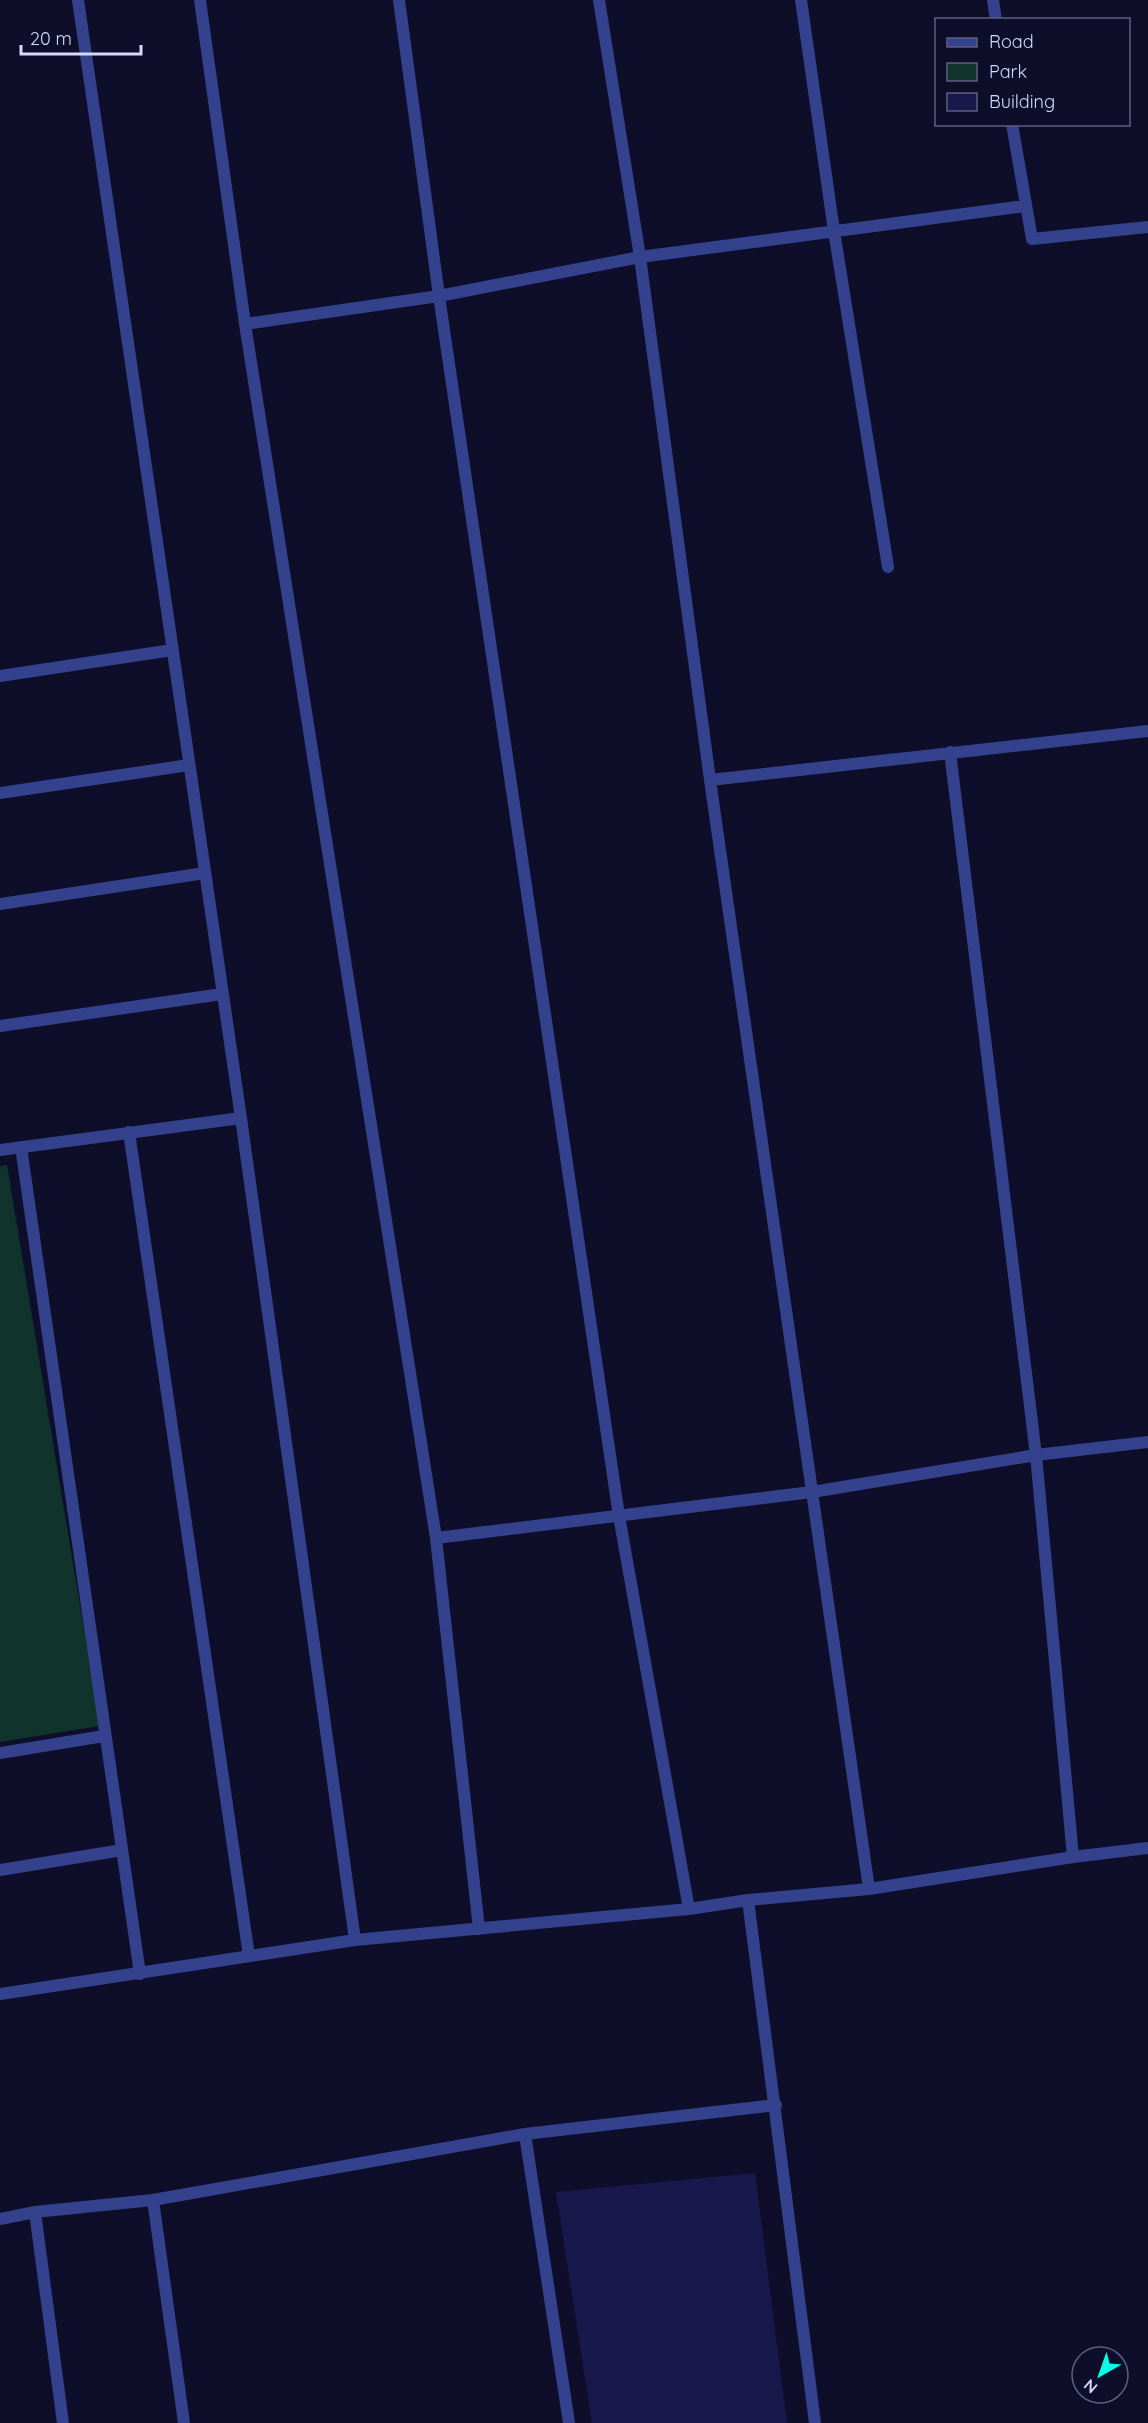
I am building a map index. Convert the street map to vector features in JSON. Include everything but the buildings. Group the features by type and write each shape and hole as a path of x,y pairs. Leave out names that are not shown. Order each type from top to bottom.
{"street":[{"path":"78,0 241,1118 355,1940"},
{"path":"200,0 245,324 436,1538 479,1929"},
{"path":"399,0 439,296 619,1516 689,1909"},
{"path":"598,0 640,257 710,780 869,1889"},
{"path":"801,0 834,231 888,567"},
{"path":"993,0 996,18"},
{"path":"1012,126 1032,239 1148,227"},
{"path":"245,324 439,296 640,257 1025,206"},
{"path":"0,676 172,650"},
{"path":"710,780 1148,731"},
{"path":"950,752 1036,1455 1073,1857"},
{"path":"0,793 189,765"},
{"path":"0,904 205,873"},
{"path":"0,1026 222,994"},
{"path":"0,1150 241,1118"},
{"path":"129,1132 249,1956"},
{"path":"21,1147 140,1974"},
{"path":"436,1538 812,1492 1036,1455 1148,1442"},
{"path":"0,1753 104,1736"},
{"path":"0,1994 355,1940 689,1909 748,1900 869,1889 1073,1857 1148,1848"},
{"path":"0,1870 122,1850"},
{"path":"748,1900 815,2423"},
{"path":"0,2219 35,2212 153,2200 525,2134 776,2105"},
{"path":"525,2134 569,2423"},
{"path":"153,2200 184,2423"},
{"path":"35,2212 63,2423"}],"green space":[{"path":"7,1165 100,1726 0,1742 0,1166"}]}
